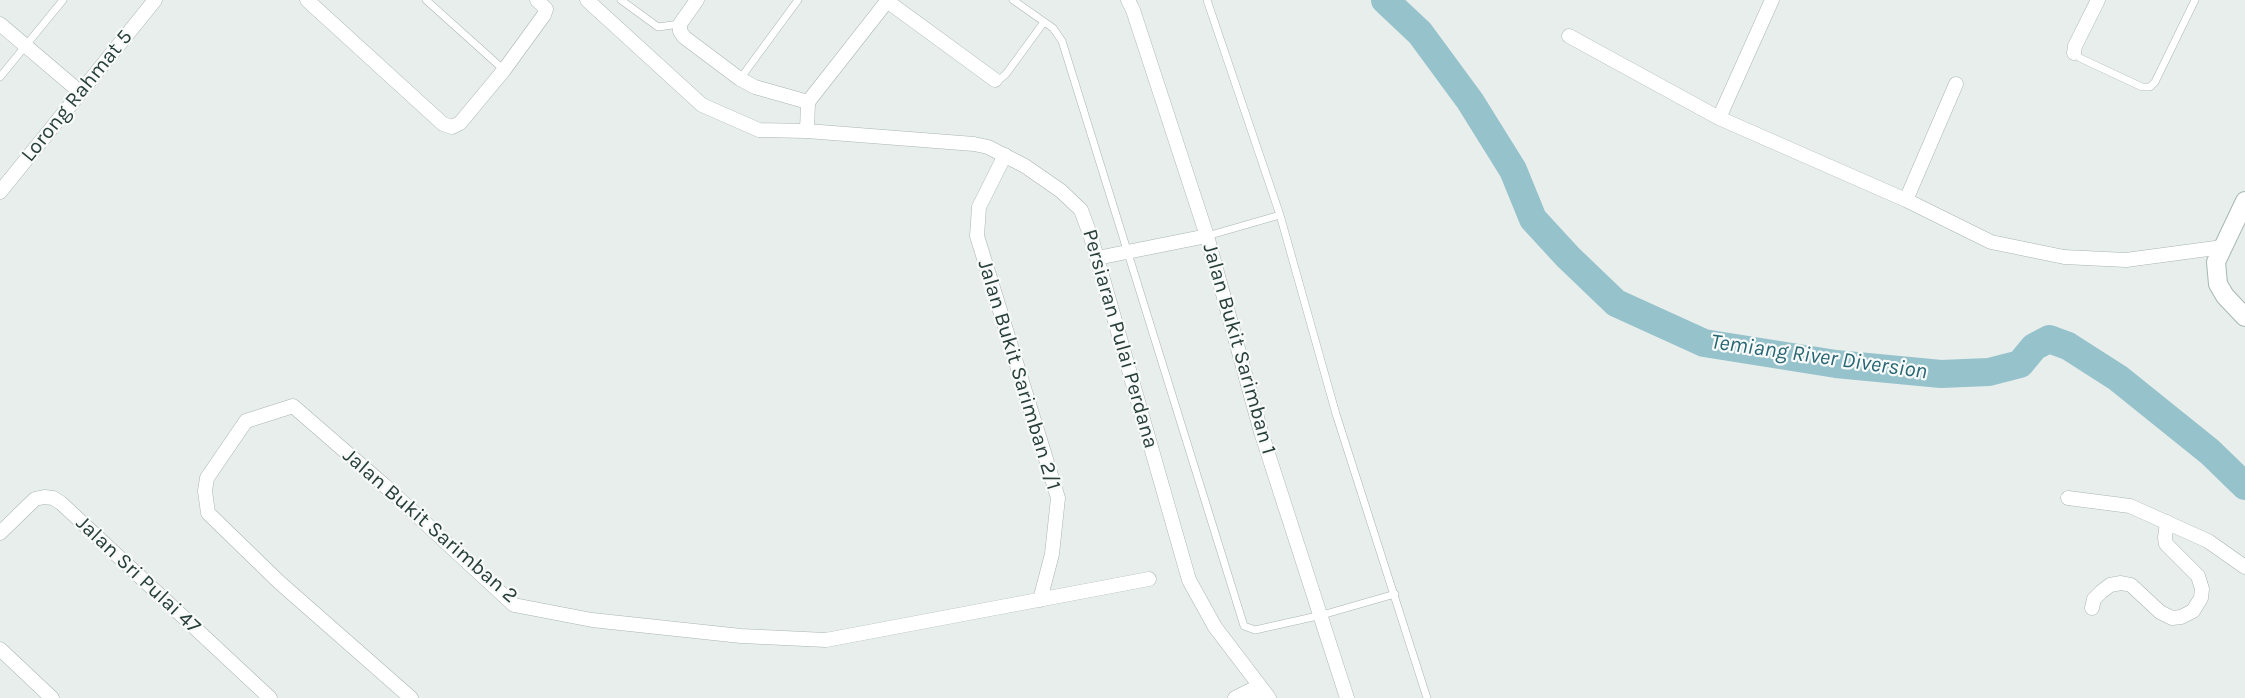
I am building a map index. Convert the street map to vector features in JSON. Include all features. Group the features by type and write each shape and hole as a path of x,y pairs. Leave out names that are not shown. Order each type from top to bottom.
{"street":[{"name":"Lorong Rahmat 5","path":"0,192 155,0"},
{"path":"307,0 443,124 452,127 460,123 504,70 544,15 542,4"},
{"name":"Persiaran Pulai Perdana","path":"587,0 702,105 759,129 807,130 988,147 1005,155 1061,191 1081,210 1097,258 1189,580 1215,627 1269,698"},
{"path":"697,0 680,24 680,32 684,37 740,79 755,87 808,102"},
{"name":"Jalan Bukit Sarimban 1","path":"1128,0 1207,236 1261,432 1347,698"},
{"path":"1719,118 1772,0"},
{"path":"2074,53 2075,46 2098,0"},
{"path":"807,130 808,102 887,1 995,80"},
{"path":"0,24 80,92"},
{"path":"1569,36 1719,118 1905,200 1991,242 2064,257 2126,260 2223,247"},
{"path":"1905,200 1956,84"},
{"name":"Jalan Bukit Sarimban 2/1","path":"1005,155 979,207 977,236 1058,498 1052,554 1040,600"},
{"path":"2245,201 2216,262 2218,284 2225,296 2245,317"},
{"path":"1097,258 1207,236"},
{"name":"Jalan Bukit Sarimban 2","path":"411,698 279,582 208,513 204,491 207,478 246,421 293,406 384,485 514,605 592,620 741,636 826,640 1040,600"},
{"name":"Jalan Sri Pulai 47","path":"0,532 34,499 53,498 270,698"},
{"path":"2068,498 2130,506 2208,541 2245,567"},
{"path":"2092,608 2094,599 2101,592 2110,585 2121,583 2131,585 2160,612 2172,618 2181,617 2193,611 2201,598 2202,589 2198,576 2166,544 2167,522"},
{"path":"1040,600 1149,579"},
{"path":"0,649 52,698"},
{"path":"1236,698 1251,690 1256,698"}],"lane":[{"path":"0,77 63,0"},
{"path":"426,0 504,70"},
{"path":"621,0 658,27 680,24"},
{"path":"740,79 798,0"},
{"path":"1013,0 1053,28 1062,41 1241,621 1249,630 1255,630 1322,615 1395,594"},
{"path":"1207,0 1280,215 1336,414 1427,698"},
{"path":"2074,53 2142,87 2150,87 2155,82 2195,0"},
{"path":"995,80 1006,74 1044,22"},
{"path":"1207,236 1280,215"}],"waterway":[{"name":"Temiang River Diversion","path":"1385,0 1420,33 1470,101 1513,170 1533,219 1568,257 1616,303 1704,343 1836,364 1941,374 1989,372 2020,364 2034,347 2049,339 2068,346 2118,378 2210,452 2245,486"}]}
